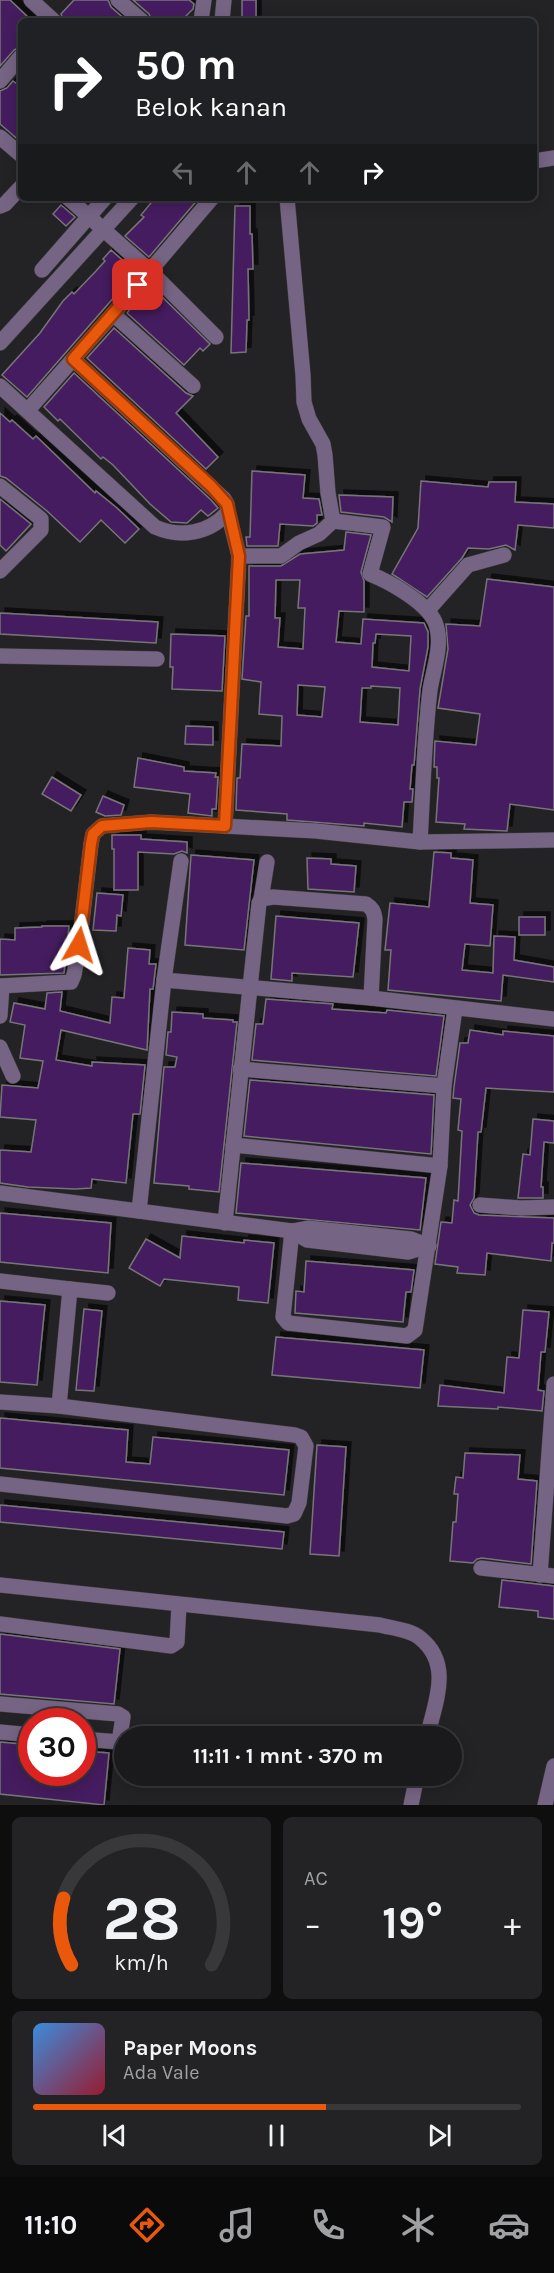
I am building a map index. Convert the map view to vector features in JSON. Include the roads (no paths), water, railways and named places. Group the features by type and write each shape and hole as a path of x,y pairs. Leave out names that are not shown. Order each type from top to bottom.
{"street":[{"path":"31,0 47,13"},
{"path":"118,0 138,18"},
{"path":"202,18 206,0 223,9"},
{"path":"3,71 18,58"},
{"path":"0,137 18,152"},
{"path":"537,161 554,158"},
{"path":"0,206 18,190"},
{"path":"71,201 150,271 216,337"},
{"path":"42,270 102,201"},
{"path":"0,343 129,201"},
{"path":"28,410 209,201"},
{"path":"287,201 304,402 326,455 328,493 333,521"},
{"path":"113,314 193,386"},
{"path":"73,359 218,493 227,504 239,556 225,826"},
{"path":"0,386 155,527 166,532 184,534 202,530 222,519 228,512"},
{"path":"0,486 41,519 42,526 41,530 2,563"},
{"path":"333,521 383,527 370,574 387,581 428,610 436,624 438,650 430,690 420,842"},
{"path":"239,556 281,556 299,543 320,534 333,521"},
{"path":"428,610 468,565 504,555"},
{"path":"0,656 157,659"},
{"path":"0,1016 1,986 71,982 79,945 91,844 93,834 102,826 151,822 316,831 420,842 554,840"},
{"path":"138,1211 164,980 181,861"},
{"path":"225,1223 259,903 267,862"},
{"path":"261,899 273,897 366,904 371,908 375,919 371,998"},
{"path":"164,980 371,998 455,1009 554,1018"},
{"path":"292,1232 283,1317 288,1323 407,1336 412,1334 415,1330 429,1246 440,1166 444,1086 455,1009"},
{"path":"0,1047 13,1076"},
{"path":"240,1070 444,1086"},
{"path":"233,1145 440,1166"},
{"path":"0,1193 292,1232 307,1240 408,1252 429,1246"},
{"path":"480,1205 521,1208 554,1207"},
{"path":"0,1281 108,1293"},
{"path":"59,1406 70,1289"},
{"path":"481,1568 547,1576 554,1384"},
{"path":"0,1402 59,1406 301,1437 306,1446 297,1511 287,1516 0,1484"},
{"path":"0,1585 380,1625 419,1637 436,1658 440,1678 429,1726"},
{"path":"0,1624 171,1646 177,1642 179,1605"},
{"path":"0,1704 47,1708"},
{"path":"96,1712 118,1714 123,1717 119,1742 96,1740"},
{"path":"0,1732 18,1734"},
{"path":"546,1805 554,1766"},
{"path":"411,1805 415,1786"}]}
